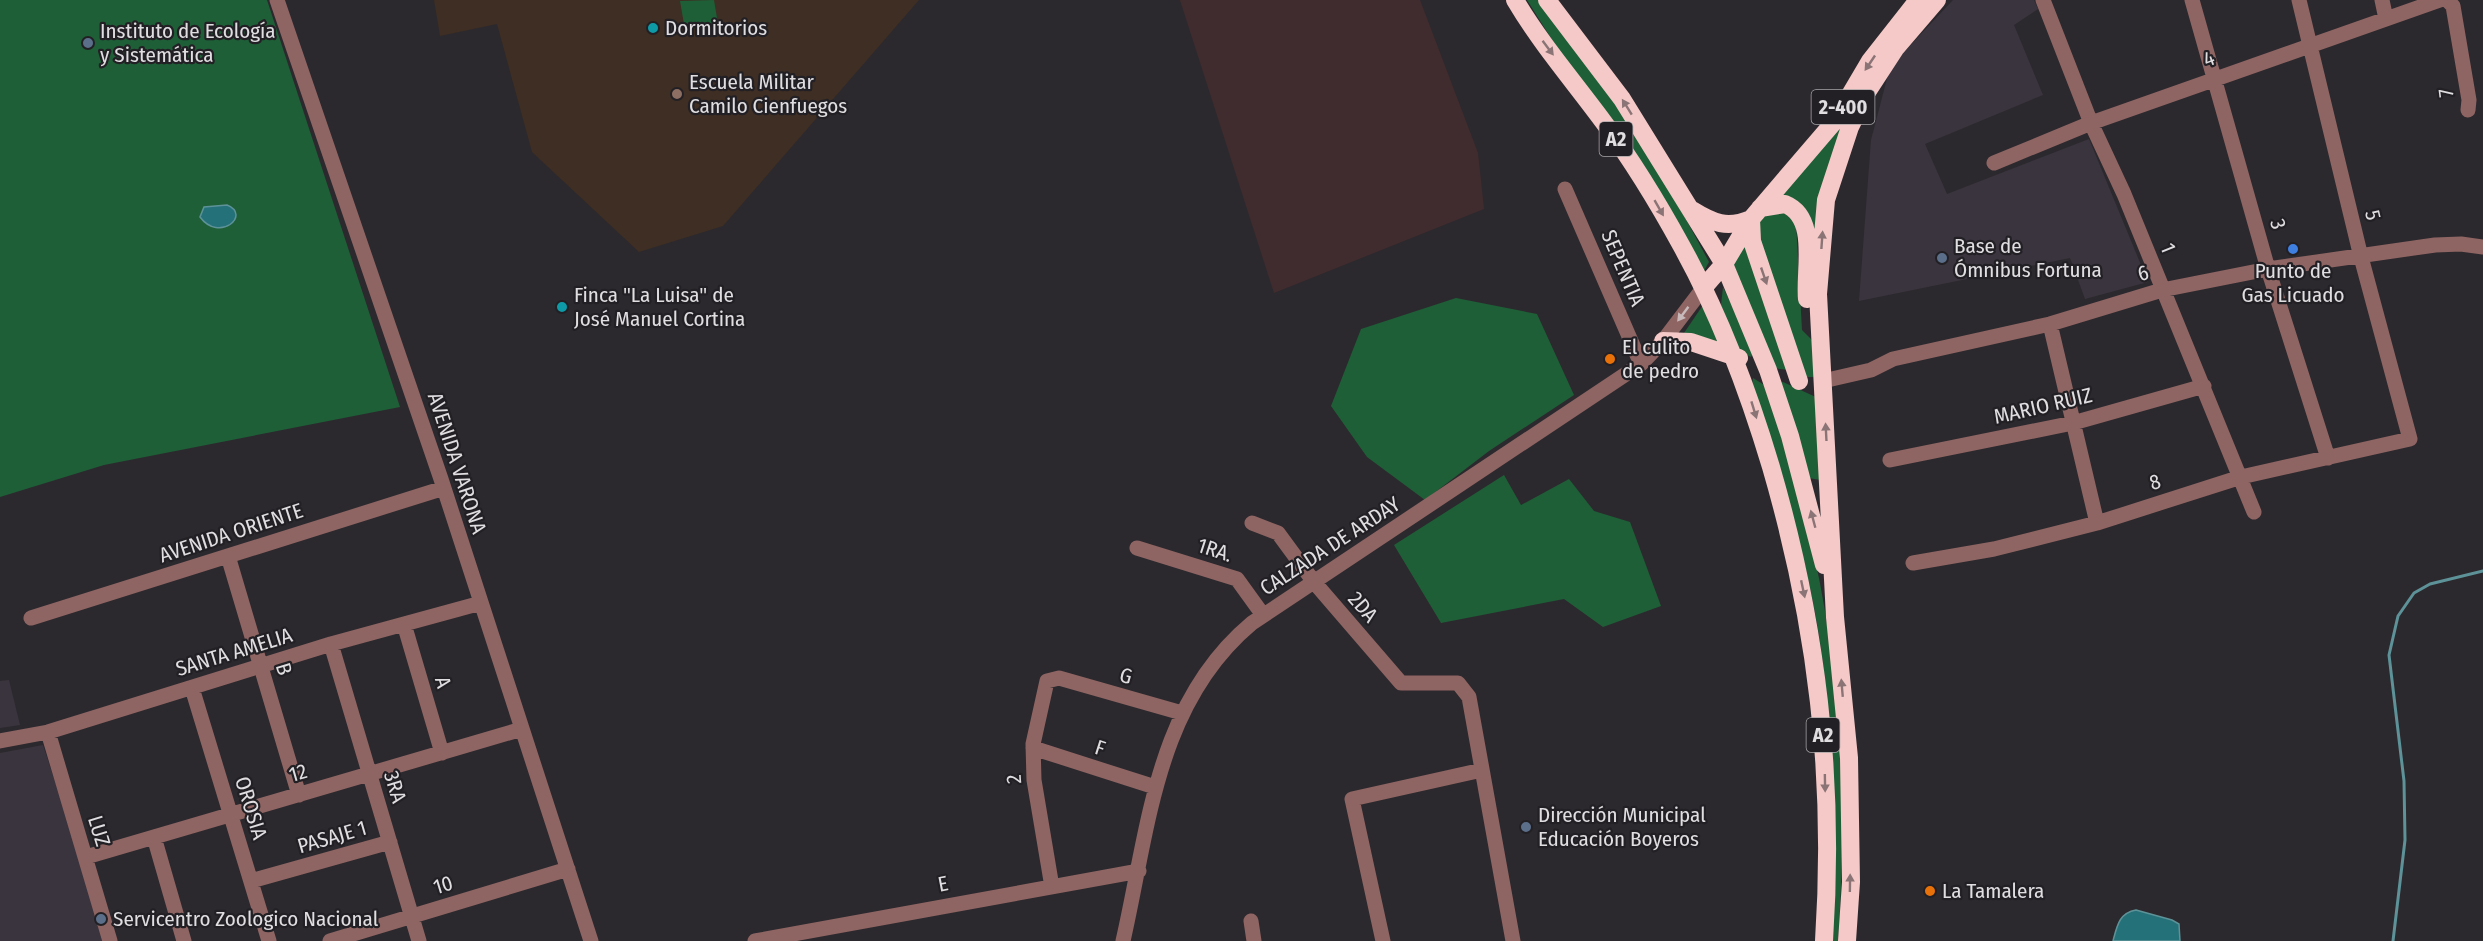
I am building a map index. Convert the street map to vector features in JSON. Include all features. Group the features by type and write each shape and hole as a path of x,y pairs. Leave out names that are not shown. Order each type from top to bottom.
{"highway":[{"name":"A2","path":"1515,0 1631,162 1704,288 1752,403 1790,532 1808,615 1819,686 1825,758 1824,941"},
{"name":"A2","path":"1547,0 1622,99 1724,264 1768,370 1815,524 1835,617 1849,758 1851,882 1847,941"},
{"name":"2-400","path":"1720,324 1715,301 1724,264 1756,214 1834,122 1870,61 1918,0"},
{"name":"2-400","path":"1835,617 1818,294 1826,200 1850,127 1867,92 1895,49 1937,0"},
{"path":"1689,208 1712,222 1724,225 1756,214 1775,203 1785,204 1801,218 1807,232 1809,311 1821,340"},
{"path":"1756,214 1752,241 1799,381"},
{"path":"1704,288 1724,264"},
{"path":"1663,341 1691,342 1733,355 1799,381 1823,381"}],"street":[{"name":"AVENIDA VARONA","path":"277,0 444,488 591,941"},
{"name":"1","path":"2043,0 2091,123 2124,194 2254,512"},
{"name":"3","path":"2192,0 2268,269 2328,458"},
{"name":"5","path":"2299,0 2361,257 2410,440"},
{"path":"2382,0 2386,19"},
{"name":"4","path":"1994,163 2091,123 2309,44 2440,0"},
{"name":"7","path":"2448,0 2453,6 2469,100 2468,110"},
{"name":"SEPENTIA","path":"1565,189 1641,364"},
{"name":"6","path":"1823,381 1871,370 1893,359 2050,324 2162,290 2268,269 2435,245 2461,244 2483,247"},
{"name":"CALZADA DE ARDAY","path":"1123,941 1155,787 1167,744 1190,697 1232,640 1263,615 1641,364 1663,341 1704,288"},
{"path":"2050,324 2097,523"},
{"name":"MARIO RUIZ","path":"1890,460 2073,423 2204,386"},
{"name":"8","path":"1913,563 1994,549 2097,523 2241,477 2410,440"},
{"name":"AVENIDA ORIENTE","path":"31,618 444,488"},
{"name":"2DA","path":"1252,523 1278,533 1314,582 1401,683 1458,684 1469,697 1482,770"},
{"name":"1RA.","path":"1137,548 1237,579 1263,615"},
{"name":"B","path":"228,556 299,795"},
{"name":"SANTA AMELIA","path":"0,741 48,732 331,644 481,603"},
{"name":"A","path":"404,624 441,753"},
{"name":"3RA","path":"331,644 419,941"},
{"name":"G","path":"1059,678 1182,713"},
{"name":"2","path":"1052,886 1034,780 1033,748 1045,685 1051,679 1059,678"},
{"name":"OROSIA","path":"192,688 269,941"},
{"name":"12","path":"86,857 522,729"},
{"name":"LUZ","path":"48,732 110,941"},
{"name":"F","path":"1033,748 1155,787"},
{"path":"1383,941 1352,799 1482,770 1513,941"},
{"path":"154,837 183,941"},
{"name":"PASAJE 1","path":"251,881 390,842"},
{"name":"10","path":"330,941 568,870"},
{"name":"E","path":"755,941 1139,871"},
{"path":"1251,921 1254,941"}],"shaded area":[{"name":"Escuela Militar Camilo Cienfuegos","path":"434,0 919,0 723,226 639,252 532,152 497,24 440,36"},
{"path":"1180,0 1420,0 1478,153 1484,209 1274,293"},
{"path":"1953,0 2034,0 2038,9 2014,25 2043,95 1925,144 1947,194 2089,139 2148,282 2085,299 2070,258 1859,301 1871,140 1890,67"},
{"path":"9,680 20,725 0,728 0,681"},
{"path":"43,745 88,882 104,941 0,941 0,753"}],"green space":[{"path":"0,0 267,0 400,407 104,465 0,497"},
{"path":"714,0 718,24 685,30 680,1"},
{"path":"1527,0 1540,0 1635,132 1668,186 1709,262 1701,276"},
{"path":"1882,60 1812,246 1778,196"},
{"path":"1781,211 1796,222 1802,330 1815,343 1815,377 1804,377 1756,228 1762,217"},
{"path":"1744,243 1789,370 1772,368 1729,271"},
{"path":"1723,287 1754,352 1751,357 1739,351 1721,305"},
{"path":"1456,298 1537,314 1574,395 1489,451 1425,500 1367,457 1331,406 1361,329"},
{"path":"1703,305 1723,348 1684,333"},
{"path":"1753,378 1766,386 1793,472 1819,576 1828,627 1842,785 1838,941 1830,941 1830,739 1819,635 1804,562 1752,385"},
{"path":"1783,382 1818,398 1820,480 1809,478 1780,383"},
{"path":"1504,475 1521,505 1569,479 1594,511 1630,522 1661,606 1603,627 1564,599 1441,623 1394,545"}],"water":[{"path":"227,205 234,209 236,215 230,224 216,228 200,217 204,207"},
{"path":"2136,910 2179,924 2180,941 2113,941 2122,917"}],"waterway":[{"path":"2393,941 2405,840 2404,781 2389,655 2398,616 2414,593 2430,584 2483,571"}],"place":[{"name":"Dormitorios","path":"653,28"},
{"name":"Instituto de Ecología y Sistemática","path":"88,43"},
{"name":"Escuela Militar Camilo Cienfuegos","path":"677,94"},
{"name":"Punto de Gas Licuado","path":"2293,249"},
{"name":"Base de Ómnibus Fortuna","path":"1942,258"},
{"name":"Finca \"La Luisa\" de José Manuel Cortina","path":"562,307"},
{"name":"El culito de pedro","path":"1610,359"},
{"name":"Dirección Municipal Educación Boyeros","path":"1526,827"},
{"name":"La Tamalera","path":"1930,891"},
{"name":"Servicentro Zoologico Nacional","path":"101,919"}]}
